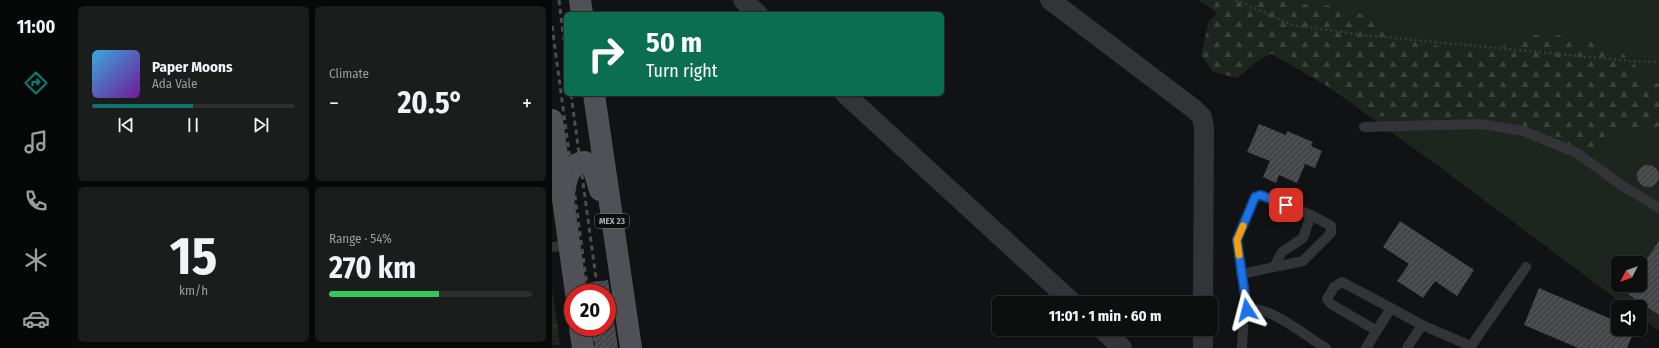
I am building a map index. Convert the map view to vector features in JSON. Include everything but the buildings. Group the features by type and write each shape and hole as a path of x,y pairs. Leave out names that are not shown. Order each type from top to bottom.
{"main road":[{"path":"580,0 582,12"},
{"name":"MEX 23","path":"594,96 631,348"},
{"path":"552,120 563,201"},
{"path":"573,284 561,246 563,201 565,182 569,172 580,162 590,164 596,174 618,257"},
{"path":"581,336 583,348"}],"street":[{"path":"743,0 756,12"},
{"path":"1050,0 1194,109 1202,118 1204,128 1203,296"},
{"path":"847,96 1065,296"},
{"path":"1109,336 1122,348"},
{"path":"1203,336 1203,348"}],"lane":[{"path":"1364,127 1481,124 1523,131 1576,153 1621,185 1659,208"},
{"path":"1241,274 1303,261 1331,233 1331,226 1311,215 1260,195 1255,197 1237,240 1241,274 1247,310 1242,316 1242,348"},
{"path":"1274,267 1282,252 1303,238 1311,215"},
{"path":"1377,331 1331,304 1327,299 1334,287 1342,282 1422,326 1471,347 1526,267"},
{"path":"1366,348 1391,308"},
{"path":"1247,310 1258,310 1271,313 1326,348"},
{"path":"1407,348 1422,326"}],"path":[{"path":"1236,0 1292,25 1378,36 1630,61 1659,62"}],"green space":[{"path":"1199,0 1288,0 1312,6 1335,5 1355,11 1398,36 1442,47 1470,50 1492,50 1532,35 1575,36 1600,42 1621,52 1634,63 1644,79 1659,84 1659,126 1644,131 1623,131 1611,136 1589,154 1507,121 1378,116 1272,54 1260,59 1237,78 1213,72 1201,55 1209,21 1217,13"},
{"path":"1208,0 1659,0 1659,331 1647,322 1647,300 1618,300 1445,171"},
{"path":"552,289 560,344 552,345"}],"railway":[{"path":"559,0 564,40"},
{"path":"552,26 587,284"},
{"path":"571,96 597,284"},
{"path":"594,336 596,348"},
{"path":"603,336 605,348"}],"slow traffic":[{"path":"1239,255 1237,240 1243,226"}],"route":[{"path":"1247,310 1237,240 1255,197 1260,195 1286,205"}]}
